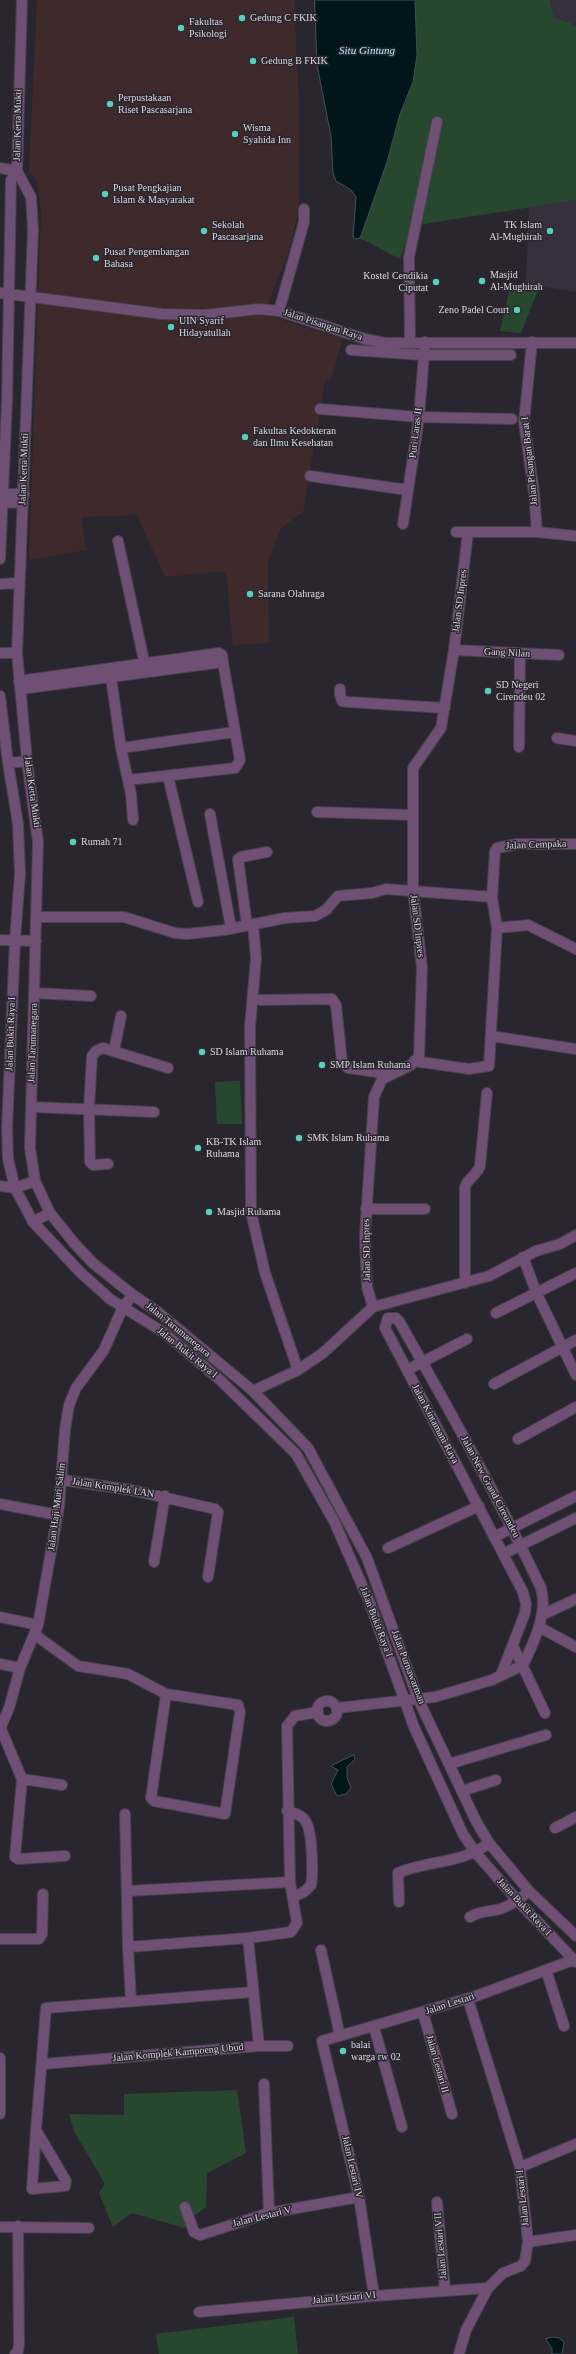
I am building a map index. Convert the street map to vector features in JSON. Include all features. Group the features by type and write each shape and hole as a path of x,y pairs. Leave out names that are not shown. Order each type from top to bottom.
{"street":[{"name":"Jalan Kerta Mukti","path":"22,0 17,171 28,188 32,206 27,296 23,499 18,583 17,654 27,761 38,842 36,917 25,941"},
{"path":"410,342 409,257 437,122"},
{"path":"0,168 17,171 11,180 6,293 7,401 0,559"},
{"path":"279,311 304,222 304,209"},
{"name":"Jalan Pisangan Raya","path":"6,293 162,314 204,315 259,309 279,311 375,342 438,341 576,343"},
{"path":"437,355 438,341"},
{"name":"Puri Laras II","path":"404,524 419,417 424,342"},
{"name":"Jalan Pisangan Barat I","path":"532,342 524,422 534,493 537,532"},
{"path":"351,350 424,355 511,355"},
{"path":"320,409 419,417 512,420"},
{"path":"310,476 408,490"},
{"path":"2,499 23,499"},
{"path":"456,532 537,532 576,536"},
{"name":"Jalan SD Inpres","path":"373,1307 367,1287 365,1256 366,1209 374,1097 382,1079 419,1057 422,968 413,890 411,815 413,768 441,728 454,650 468,532"},
{"path":"118,541 145,668"},
{"path":"0,584 18,583"},
{"name":"Gang Nilan","path":"454,650 559,655"},
{"path":"0,653 17,654"},
{"path":"20,685 145,668 219,653 222,655 240,760 235,768 128,780"},
{"path":"519,747 520,653"},
{"path":"111,672 121,748 128,780 133,820"},
{"path":"340,689 342,701 445,708"},
{"name":"Jalan Bukit Raya I","path":"0,696 8,763 18,824 25,941 7,1129 8,1159 25,1185 33,1222 81,1273 128,1302 220,1380 296,1454 334,1522 369,1601 414,1727 453,1815 482,1848 517,1900 575,1960"},
{"path":"121,748 235,732"},
{"path":"557,738 576,740"},
{"path":"8,763 27,761"},
{"path":"168,776 198,902"},
{"path":"317,812 411,815"},
{"path":"210,814 231,928"},
{"name":"Jalan Cempaka","path":"492,897 495,851 497,848 518,844 576,844"},
{"path":"267,852 241,857 238,859 256,958 250,1027 251,1212 264,1273 298,1370"},
{"path":"36,917 124,917 181,933 231,928 284,918 315,916 326,910 333,898 343,894 372,894 386,889 492,897 497,928 489,1066 469,1069 414,1061"},
{"path":"497,928 528,925 576,949"},
{"path":"0,940 25,941"},
{"name":"Jalan Tarumanegara","path":"25,941 35,993 30,1148 25,1185 50,1213 62,1230 128,1302 158,1312 253,1391"},
{"path":"35,993 91,996"},
{"path":"260,1000 332,999 336,1005 342,1062 344,1065 348,1068 391,1074"},
{"path":"114,1050 121,1016"},
{"path":"491,1036 576,1049"},
{"path":"108,1164 93,1165 90,1162 89,1109 92,1056 96,1051 103,1048 114,1050 168,1068"},
{"path":"465,1283 465,1187 466,1182 478,1172 480,1166 487,1093"},
{"path":"31,1107 154,1112"},
{"path":"0,1186 25,1185"},
{"path":"366,1209 425,1209"},
{"path":"33,1222 50,1213"},
{"path":"253,1391 298,1370 345,1335 373,1307 489,1276 523,1258 560,1244 576,1235"},
{"path":"523,1258 536,1292 576,1375"},
{"path":"496,1313 576,1273"},
{"name":"Jalan Haji Muri Salim","path":"1,1729 20,1668 36,1629 58,1515 65,1430 69,1405 76,1388 104,1350 128,1302"},
{"name":"Jalan Kintamani Raya","path":"396,1318 388,1318 385,1328 523,1592 526,1604 525,1613 501,1675"},
{"name":"Jalan New Grand Cireundeu","path":"396,1318 422,1361 512,1527 541,1588 543,1596 542,1615 539,1627 523,1665"},
{"path":"407,1370 467,1339"},
{"path":"494,1384 576,1340"},
{"name":"Jalan Purnawarman","path":"253,1391 308,1448 367,1558 419,1701 462,1791 482,1848 576,1936"},
{"path":"518,1439 576,1407"},
{"name":"Jalan Komplek LAN","path":"62,1480 165,1496 215,1509 218,1512 208,1577"},
{"name":"Jalan Komplek LAN","path":"154,1562 165,1496"},
{"path":"494,1537 576,1496"},
{"path":"0,1504 58,1515"},
{"path":"388,1548 479,1506"},
{"path":"503,1554 576,1518"},
{"path":"369,1601 382,1598"},
{"path":"542,1615 576,1599"},
{"path":"0,1617 36,1629 78,1666 128,1674 166,1694 238,1705 240,1712 225,1814 154,1800 151,1798 166,1694"},
{"path":"539,1627 576,1647"},
{"path":"513,1646 545,1713"},
{"path":"0,1664 20,1668"},
{"path":"128,1947 248,1938 291,1932 297,1923 290,1882 287,1811 287,1726 295,1716 318,1712 321,1718 326,1720 332,1719 337,1715 337,1708 419,1701 492,1680 523,1665"},
{"path":"1,1729 22,1779 15,1857 18,1859 65,1856"},
{"path":"435,1773 450,1766 546,1735"},
{"path":"22,1779 62,1785"},
{"path":"462,1791 496,1780"},
{"path":"287,1811 297,1814 305,1819 310,1836 311,1885 304,1892 293,1897"},
{"path":"125,1814 128,1891 128,1947 131,2001"},
{"path":"555,1828 576,1818"},
{"path":"399,1902 398,1874 449,1861 482,1848"},
{"path":"128,1891 290,1882"},
{"path":"470,1917 476,1913 501,1909 529,1891"},
{"path":"0,1939 39,1939 42,1934 43,1894"},
{"path":"248,1938 259,2046"},
{"path":"321,1950 340,2036"},
{"name":"Jalan Lestari","path":"322,2040 374,2027 468,1999 575,1960"},
{"path":"546,1970 564,2026"},
{"path":"36,2130 66,2181 65,2186 32,2189 36,2130 43,2064 46,2008 253,1992"},
{"name":"Jalan Lestari I","path":"459,2354 466,2330 488,2288 503,2274 521,2266 525,2261 528,2242 520,2167 468,1999"},
{"name":"Jalan Lestari II","path":"422,2013 452,2114"},
{"path":"374,2027 402,2127"},
{"name":"Jalan Lestari IV","path":"322,2040 359,2197 374,2296"},
{"name":"Jalan Komplek Kampoeng Ubud","path":"43,2064 259,2046 288,2046"},
{"path":"0,2058 0,2114"},
{"path":"264,2084 269,2213"},
{"path":"520,2167 576,2144"},
{"name":"Jalan Lestari V","path":"185,2207 194,2232 200,2235 269,2213 359,2197"},
{"name":"Jalan Lestari VII","path":"437,2202 445,2290"},
{"path":"0,2227 18,2226 89,2228"},
{"path":"15,2354 18,2351 19,2344 18,2226"},
{"path":"528,2242 576,2235"},
{"name":"Jalan Lestari VI","path":"199,2312 445,2290 488,2288"}],"shaded area":[{"name":"UIN Syarif Hidayatullah","path":"37,0 294,0 299,106 299,207 290,248 270,298 267,315 342,339 333,374 324,385 303,512 281,528 268,561 269,643 233,645 226,571 165,577 137,515 81,517 86,550 29,560 41,214 37,180 29,172"},
{"path":"550,0 576,0 576,27 569,22 554,18"},
{"path":"576,197 576,292 526,284 529,207 575,200"}],"green space":[{"path":"415,0 550,0 554,18 569,22 576,27 576,197 575,200 412,226 400,259 360,238 387,162 400,114 407,100"},
{"name":"Zeno Padel Court","path":"511,284 538,290 521,333 500,331"},
{"path":"240,1081 242,1124 217,1124 215,1082"},
{"path":"237,2090 246,2153 207,2173 206,2207 188,2220 185,2228 132,2213 113,2227 99,2193 105,2184 74,2131 69,2114 124,2115 124,2094"},
{"path":"294,2317 298,2354 159,2354 156,2334"}],"water":[{"name":"Situ Gintung","path":"315,0 415,0 417,55 413,82 400,114 387,162 362,233 360,238 356,239 353,237 356,197 351,190 336,181 333,173 331,136 317,65"},
{"path":"354,1755 355,1759 347,1767 347,1777 351,1788 346,1794 337,1796 331,1784 338,1770 331,1766"},
{"path":"553,2337 559,2338 564,2342 562,2354 552,2354 552,2349 546,2339"}],"place":[{"name":"Gedung C FKIK","path":"242,18"},
{"name":"Fakultas Psikologi","path":"181,28"},
{"name":"Gedung B FKIK","path":"253,61"},
{"name":"Perpustakaan Riset Pascasarjana","path":"110,104"},
{"name":"Wisma Syahida Inn","path":"235,134"},
{"name":"Pusat Pengkajian Islam & Masyarakat","path":"105,194"},
{"name":"Sekolah Pascasarjana","path":"204,231"},
{"name":"TK Islam Al-Mughirah","path":"550,231"},
{"name":"Pusat Pengembangan Bahasa","path":"96,258"},
{"name":"Masjid Al-Mughirah","path":"482,281"},
{"name":"Kostel Cendikia Ciputat","path":"436,282"},
{"name":"Zeno Padel Court","path":"517,310"},
{"name":"UIN Syarif Hidayatullah","path":"171,327"},
{"name":"Fakultas Kedokteran dan Ilmu Kesehatan","path":"245,437"},
{"name":"Sarana Olahraga","path":"250,594"},
{"name":"SD Negeri Cirendeu 02","path":"488,691"},
{"name":"Rumah 71","path":"73,842"},
{"name":"SD Islam Ruhama","path":"202,1052"},
{"name":"SMP Islam Ruhama","path":"322,1065"},
{"name":"SMK Islam Ruhama","path":"299,1138"},
{"name":"KB-TK Islam Ruhama","path":"198,1148"},
{"name":"Masjid Ruhama","path":"209,1212"},
{"name":"balai warga rw 02","path":"343,2051"}]}
